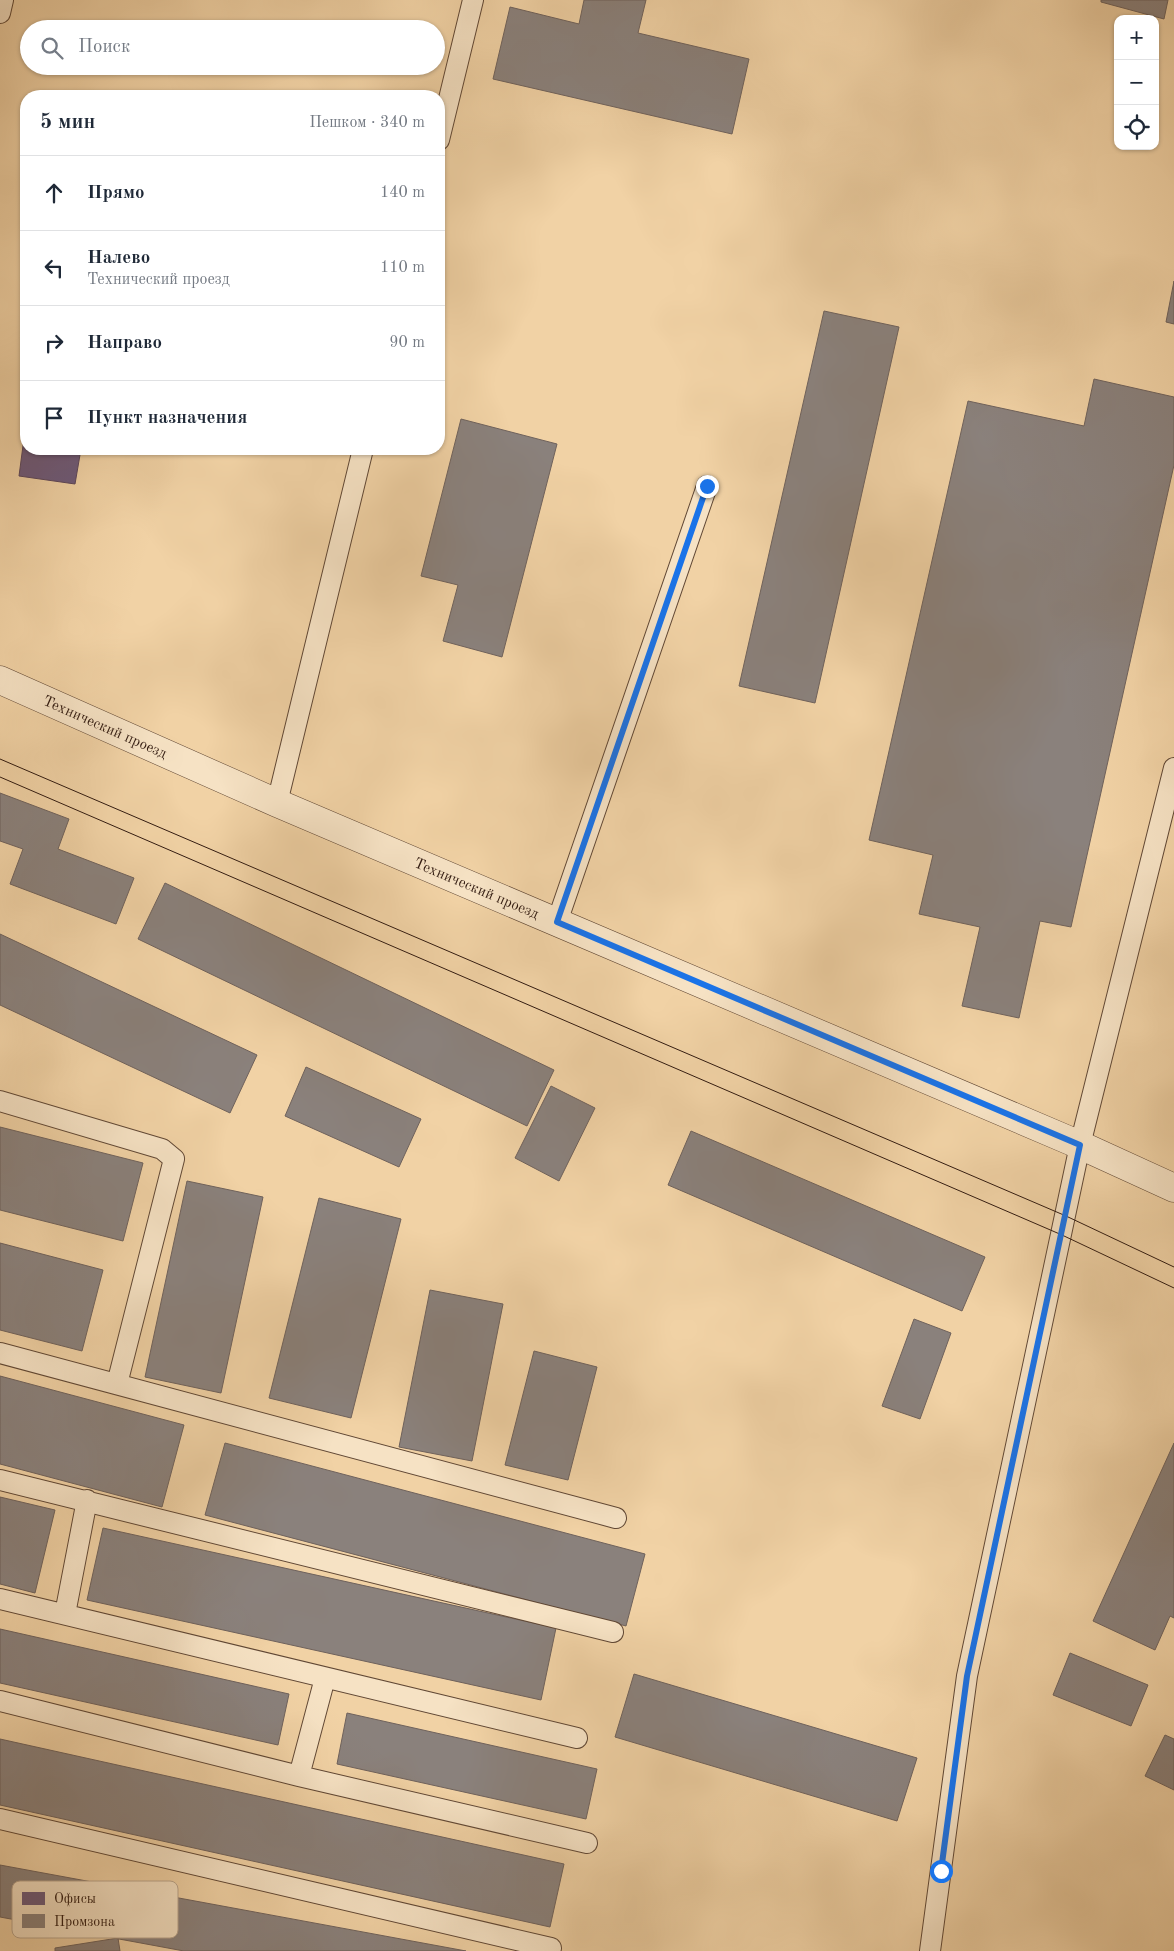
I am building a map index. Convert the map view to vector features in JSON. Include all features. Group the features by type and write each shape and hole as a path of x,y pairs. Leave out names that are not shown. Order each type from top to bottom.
{"street":[{"name":"Технический проезд","path":"0,680 277,803 1080,1145 1174,1188"}],"lane":[{"path":"0,13 3,0"},
{"path":"445,115 473,0"},
{"path":"277,803 363,455"},
{"path":"557,922 707,486"},
{"path":"930,1951 967,1676 1080,1145 1174,768"},
{"path":"0,1101 162,1149 174,1159 117,1384"},
{"path":"0,1353 616,1518"},
{"path":"0,1480 87,1500 612,1632"},
{"path":"65,1614 87,1500"},
{"path":"0,1599 576,1738"},
{"path":"299,1776 325,1678"},
{"path":"0,1700 299,1776 587,1843"},
{"path":"0,1819 551,1948"}],"building: Офисы":[{"path":"22,455 80,455 75,484 19,476"}],"building: Промзона":[{"path":"584,0 646,0 638,33 749,59 732,134 493,79 510,7 579,24"},
{"path":"1101,0 1168,0 1164,19 1159,18 1159,15 1149,15 1101,2"},
{"path":"1174,281 1174,324 1166,322"},
{"path":"824,311 899,327 815,703 739,686"},
{"path":"1094,379 1174,397 1174,465 1071,927 1040,921 1019,1018 962,1006 980,927 919,914 933,855 869,840 968,401 1084,426"},
{"path":"461,419 557,444 502,657 443,641 458,585 421,576"},
{"path":"0,793 69,819 58,849 134,878 116,924 10,884 23,849 0,841"},
{"path":"165,883 554,1070 527,1126 138,939"},
{"path":"0,934 257,1055 230,1113 0,1005"},
{"path":"306,1067 421,1119 399,1167 285,1116"},
{"path":"551,1086 595,1108 559,1181 515,1158"},
{"path":"0,1127 143,1163 123,1241 0,1210"},
{"path":"691,1131 985,1257 962,1311 668,1185"},
{"path":"187,1181 263,1197 221,1393 145,1377"},
{"path":"319,1198 401,1219 351,1418 269,1398"},
{"path":"0,1243 103,1270 82,1351 0,1330"},
{"path":"430,1290 503,1304 472,1461 399,1447"},
{"path":"914,1319 951,1333 920,1419 882,1406"},
{"path":"534,1351 597,1367 568,1480 505,1465"},
{"path":"0,1376 184,1425 162,1507 0,1464"},
{"path":"225,1443 645,1554 626,1626 205,1515"},
{"path":"1174,1443 1174,1618 1170,1616 1155,1650 1093,1621"},
{"path":"0,1497 55,1510 35,1593 0,1584"},
{"path":"103,1528 556,1628 541,1700 87,1600"},
{"path":"0,1629 289,1694 278,1745 0,1683"},
{"path":"1070,1653 1148,1685 1131,1726 1053,1695"},
{"path":"634,1674 917,1758 897,1821 615,1737"},
{"path":"347,1713 597,1769 586,1819 337,1764"},
{"path":"1165,1735 1174,1739 1174,1790 1145,1776"},
{"path":"0,1739 564,1864 550,1927 0,1805"},
{"path":"0,1865 87,1881 12,1881 12,1919 0,1917"},
{"path":"178,1898 466,1951 184,1951 114,1938 178,1938"},
{"path":"118,1938 120,1951 55,1951 55,1948"}],"tram line":[{"path":"0,759 1066,1216 1174,1267"},
{"path":"0,777 1062,1235 1174,1288"}],"route":[{"path":"707,486 557,922 1080,1145 967,1676 941,1871"}]}
